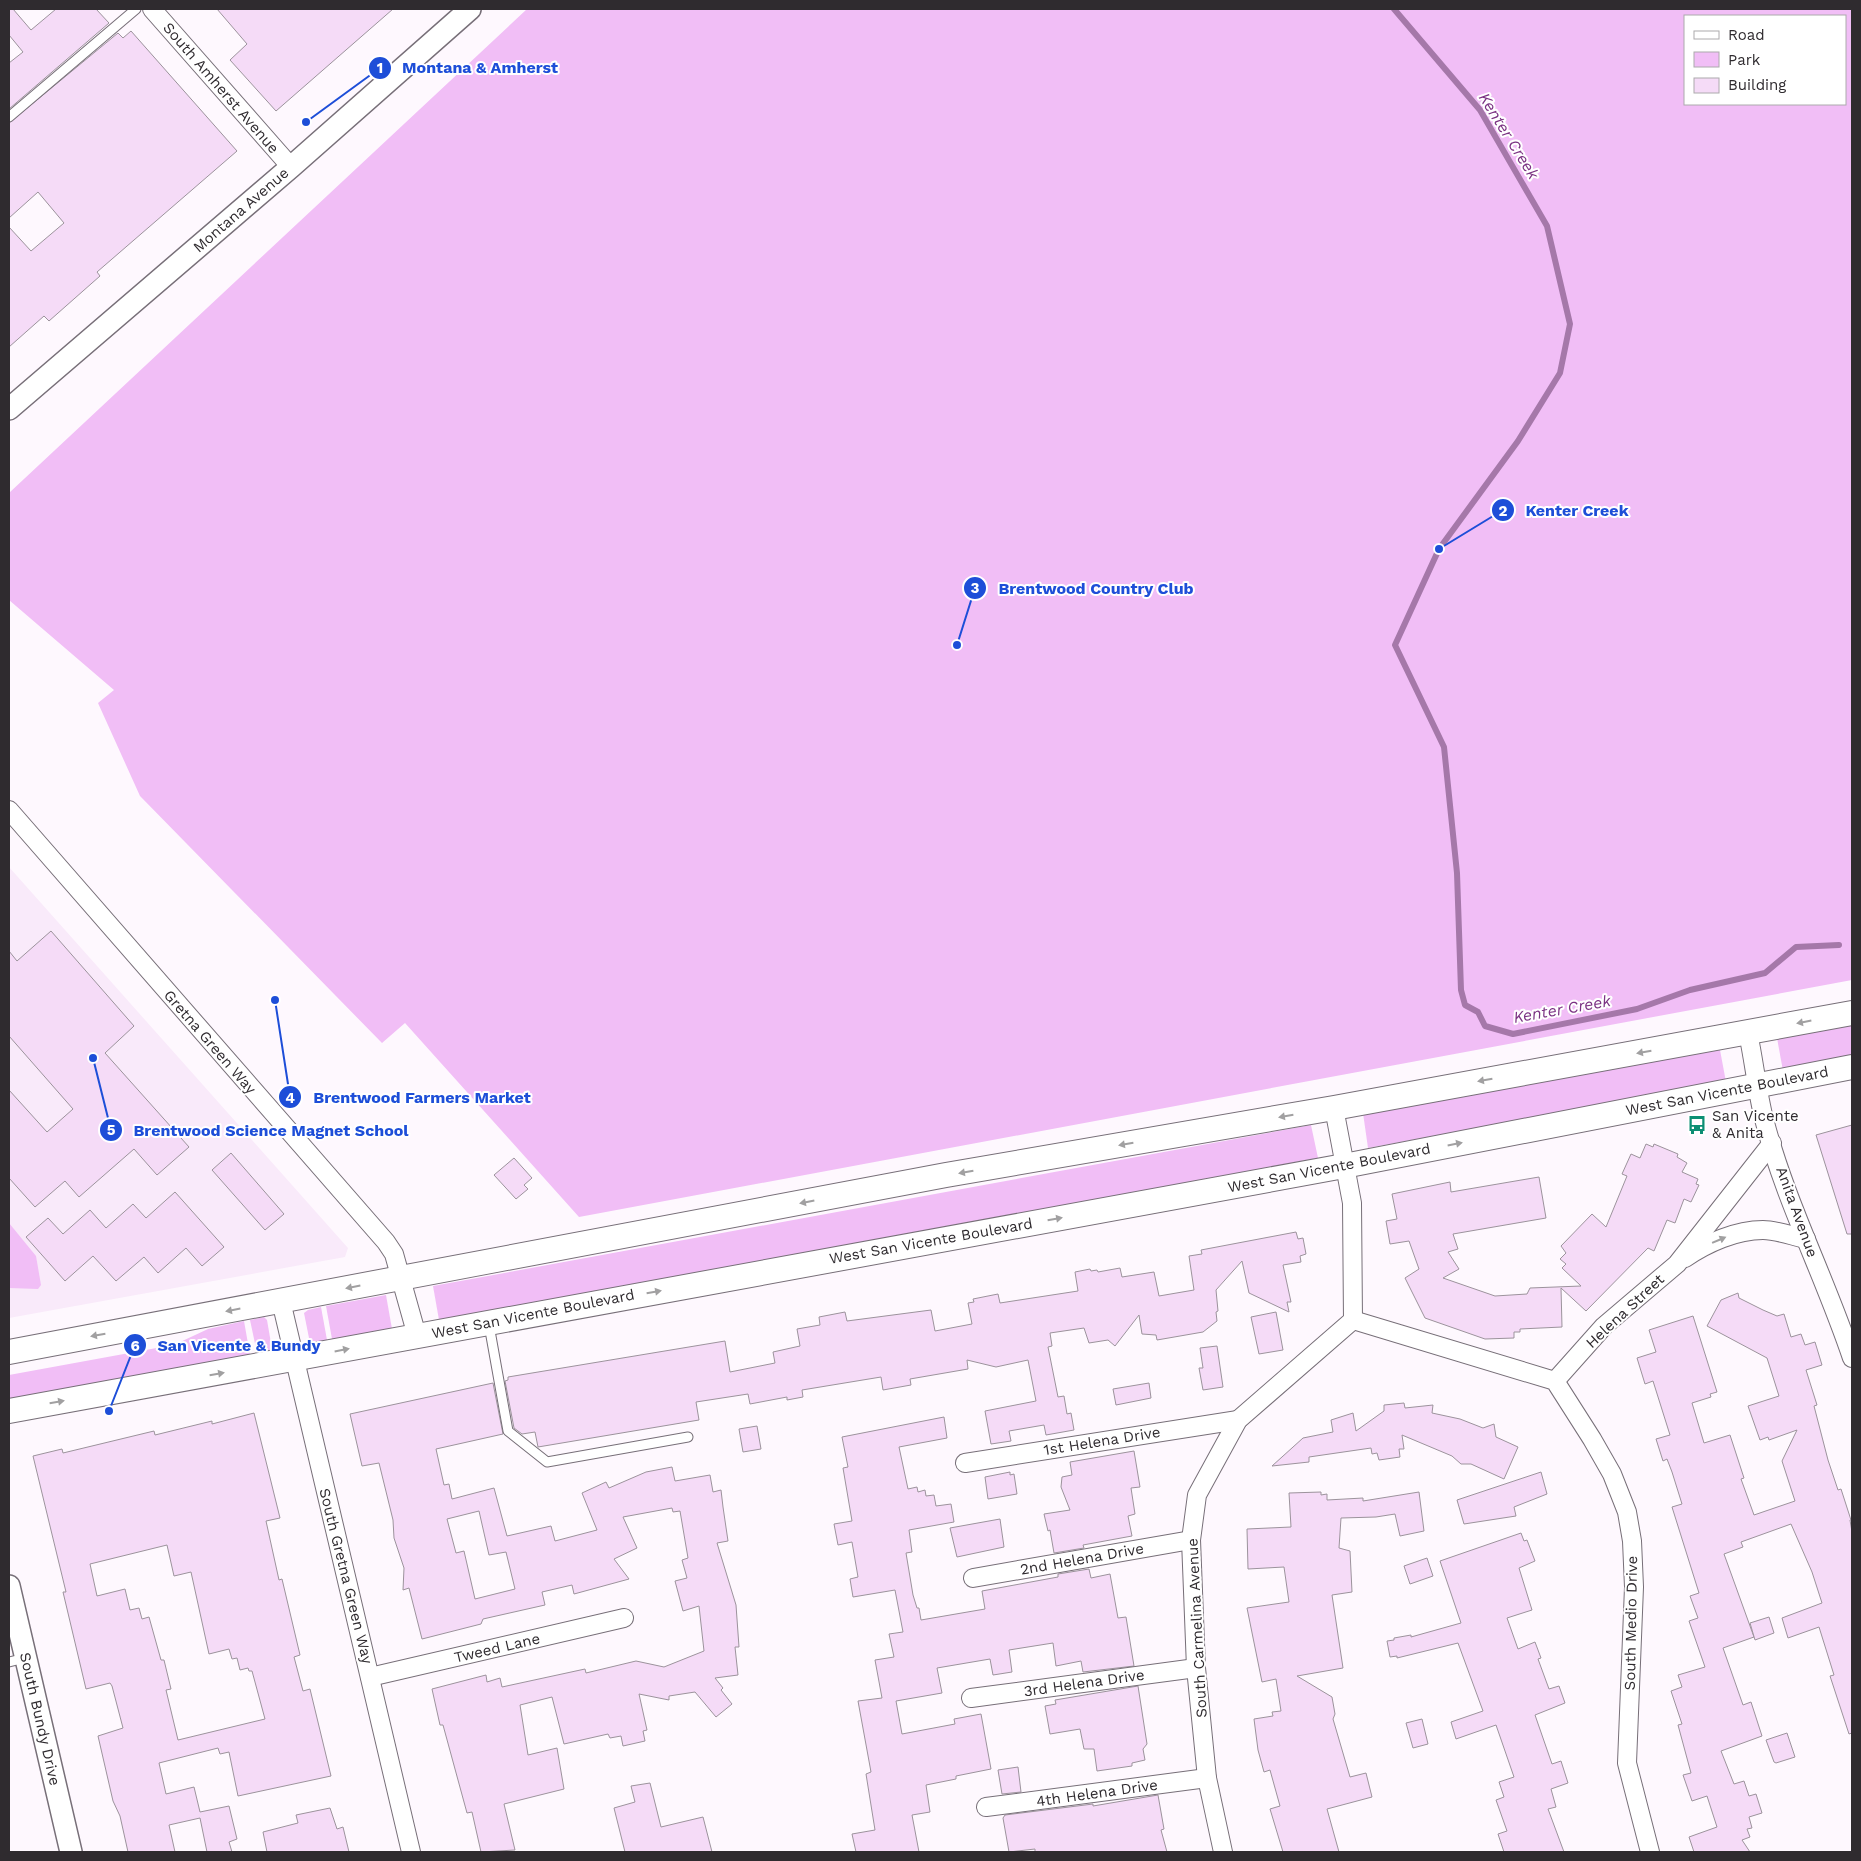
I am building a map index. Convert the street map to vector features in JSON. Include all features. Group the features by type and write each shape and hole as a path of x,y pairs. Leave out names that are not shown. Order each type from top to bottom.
{"main road":[{"path":"9,1352 946,1175 1334,1108 1852,1013"},
{"name":"West San Vicente Boulevard","path":"9,1411 1344,1166 1852,1067"}],"street":[{"name":"South Amherst Avenue","path":"152,9 290,168"},
{"name":"Montana Avenue","path":"9,409 290,168 470,9"},
{"name":"Gretna Green Way","path":"9,810 386,1242 394,1254 417,1336"},
{"name":"Anita Avenue","path":"1748,1033 1764,1118 1806,1240 1836,1309 1852,1358"},
{"path":"1334,1108 1352,1204 1353,1320 1555,1381"},
{"name":"Helena Street","path":"1677,1264 1772,1143"},
{"name":"Helena Street","path":"1555,1381 1604,1326 1677,1264 1705,1246 1748,1232 1765,1230 1806,1240"},
{"name":"South Gretna Green Way","path":"281,1300 412,1852"},
{"name":"South Carmelina Avenue","path":"1222,1852 1207,1778 1196,1668 1190,1540 1197,1494 1238,1420 1353,1320"},
{"name":"South Medio Drive","path":"1555,1381 1592,1438 1612,1474 1628,1512 1632,1541 1634,1587 1627,1763 1650,1852"},
{"name":"1st Helena Drive","path":"965,1463 1238,1420"},
{"name":"2nd Helena Drive","path":"973,1578 1190,1540"},
{"name":"South Bundy Drive","path":"10,1598 17,1660 71,1852"},
{"name":"Tweed Lane","path":"370,1678 624,1618"},
{"name":"3rd Helena Drive","path":"972,1698 1196,1668"},
{"name":"4th Helena Drive","path":"986,1807 1207,1778"}],"lane":[{"path":"9,117 136,9"},
{"path":"488,1322 508,1430 547,1462 688,1437"}],"shaded area":[{"path":"9,867 348,1248 345,1257 9,1318"}],"green space":[{"path":"527,9 1852,9 1852,980 579,1217 405,1023 382,1043 140,796 98,703 114,690 9,600 9,493"},
{"path":"1852,1024 1852,1058 1783,1071 1777,1038"},
{"path":"1720,1050 1726,1082 1368,1148 1363,1113"},
{"path":"1311,1125 1318,1158 439,1320 433,1286"},
{"path":"9,1223 36,1256 41,1285 38,1289 9,1288"},
{"path":"386,1295 392,1329 332,1339 326,1306"},
{"path":"321,1307 327,1340 310,1343 304,1313"},
{"path":"264,1317 267,1320 272,1349 257,1353 250,1320"},
{"path":"244,1321 250,1355 9,1399 9,1375 162,1347 178,1343 208,1329"}],"building":[{"path":"9,9 13,9 31,30 56,9 96,9 109,23 9,109 9,63 23,52 9,35"},
{"path":"217,9 393,9 276,111 230,60 247,44"},
{"path":"131,31 237,151 97,272 100,276 49,321 44,316 9,347 9,227 31,251 64,223 38,192 9,218 9,123 118,33 123,38"},
{"path":"51,931 134,1026 105,1053 189,1147 157,1175 134,1149 79,1197 65,1181 35,1207 9,1178 9,1090 47,1132 73,1109 9,1036 9,951 17,961"},
{"path":"1852,1125 1852,1234 1847,1234 1816,1135"},
{"path":"1646,1144 1653,1147 1654,1144 1678,1154 1677,1157 1687,1163 1682,1172 1698,1179 1696,1184 1699,1185 1691,1202 1684,1199 1675,1223 1667,1220 1654,1251 1648,1248 1586,1311 1561,1288 1562,1327 1520,1329 1520,1332 1514,1332 1514,1338 1485,1339 1425,1318 1405,1278 1419,1269 1409,1241 1390,1244 1386,1221 1397,1219 1392,1194 1450,1182 1451,1192 1539,1177 1546,1218 1453,1234 1458,1249 1448,1252 1459,1269 1443,1278 1495,1296 1527,1294 1530,1288 1581,1286 1562,1268 1566,1264 1560,1259 1566,1253 1561,1246 1592,1214 1606,1227 1627,1176 1622,1174 1631,1154 1640,1158"},
{"path":"231,1153 284,1214 265,1230 212,1170"},
{"path":"514,1158 532,1178 524,1185 528,1189 516,1199 494,1175"},
{"path":"175,1192 224,1247 202,1266 186,1248 158,1273 144,1257 116,1281 93,1256 65,1281 26,1237 48,1218 63,1234 90,1210 106,1228 133,1204 146,1218"},
{"path":"1296,1232 1298,1239 1303,1238 1306,1254 1300,1256 1301,1262 1283,1265 1291,1302 1287,1302 1289,1312 1249,1293 1242,1261 1216,1290 1217,1321 1203,1332 1157,1340 1156,1335 1142,1334 1139,1315 1115,1346 1108,1340 1089,1343 1084,1328 1050,1333 1052,1346 1048,1347 1058,1397 1064,1396 1067,1414 1071,1413 1074,1430 1046,1435 1044,1425 1009,1431 1011,1441 991,1444 985,1411 1036,1401 1028,1360 996,1367 967,1360 968,1369 910,1379 911,1385 883,1390 881,1377 802,1390 803,1397 787,1400 787,1397 750,1404 748,1394 696,1402 699,1420 538,1447 535,1432 522,1434 514,1428 505,1381 508,1380 508,1377 725,1341 730,1372 775,1363 773,1352 800,1346 797,1329 820,1325 819,1317 845,1312 847,1321 931,1310 935,1331 972,1324 968,1303 974,1302 973,1299 998,1294 1000,1303 1078,1291 1075,1272 1090,1269 1091,1271 1097,1270 1098,1272 1120,1268 1122,1277 1154,1272 1159,1296 1194,1290 1189,1256 1202,1254 1201,1250"},
{"path":"1738,1293 1739,1298 1763,1310 1777,1316 1784,1314 1791,1337 1801,1334 1805,1345 1815,1342 1822,1365 1806,1370 1817,1405 1814,1406 1828,1460 1838,1490 1841,1489 1851,1520 1852,1733 1849,1734 1830,1676 1834,1675 1819,1627 1788,1638 1782,1618 1822,1603 1812,1572 1791,1524 1741,1542 1743,1547 1724,1554 1754,1637 1723,1648 1743,1705 1751,1702 1762,1736 1721,1751 1734,1784 1744,1781 1749,1796 1756,1794 1762,1813 1749,1817 1752,1828 1747,1829 1750,1837 1742,1840 1750,1852 1694,1852 1689,1837 1717,1827 1707,1796 1692,1801 1683,1775 1691,1773 1678,1725 1682,1724 1671,1691 1682,1687 1678,1675 1705,1667 1689,1621 1698,1618 1690,1596 1699,1593 1672,1507 1682,1504 1667,1459 1663,1461 1656,1439 1670,1435 1653,1381 1645,1384 1637,1358 1656,1352 1649,1330 1693,1316 1717,1392 1710,1394 1711,1397 1692,1403 1704,1443 1730,1435 1744,1478 1741,1479 1754,1515 1795,1501 1782,1461 1797,1430 1769,1440 1768,1437 1760,1440 1748,1406 1779,1396 1767,1358 1707,1326 1721,1300"},
{"path":"1276,1312 1283,1350 1259,1354 1251,1317"},
{"path":"1217,1346 1223,1387 1203,1390 1199,1368 1203,1368 1200,1348"},
{"path":"493,1383 503,1434 436,1449 444,1485 449,1484 452,1499 494,1488 507,1536 551,1526 555,1541 597,1530 582,1493 606,1482 609,1488 646,1472 672,1467 675,1481 710,1475 713,1492 721,1490 728,1541 717,1543 736,1605 739,1647 735,1647 738,1675 715,1678 723,1688 721,1690 732,1704 716,1717 695,1692 669,1696 669,1700 639,1694 647,1730 643,1731 645,1741 623,1746 621,1736 610,1738 608,1734 564,1744 552,1697 520,1705 528,1755 557,1748 564,1789 504,1804 515,1850 481,1852 472,1812 467,1813 443,1725 440,1725 432,1689 486,1675 487,1682 500,1678 502,1687 585,1669 586,1673 636,1661 664,1667 704,1651 699,1606 683,1611 675,1581 687,1578 682,1560 688,1558 680,1511 673,1512 672,1508 623,1517 637,1548 614,1559 629,1579 574,1594 572,1585 542,1592 545,1605 483,1619 481,1624 422,1639 409,1588 403,1590 404,1568 394,1538 393,1520 379,1463 362,1466 350,1414","holes":["479,1511 489,1555 506,1552 515,1589 475,1599 464,1551 456,1553 447,1519"]},
{"path":"1149,1383 1151,1398 1116,1405 1113,1389"},
{"path":"1404,1403 1405,1408 1433,1405 1432,1413 1460,1419 1483,1428 1494,1424 1496,1437 1518,1447 1504,1479 1471,1464 1461,1464 1452,1456 1402,1435 1404,1449 1399,1449 1400,1457 1379,1460 1377,1453 1372,1454 1371,1448 1309,1457 1309,1462 1272,1466 1303,1438 1333,1432 1331,1420 1353,1413 1356,1431 1384,1411 1384,1405"},
{"path":"254,1413 280,1518 266,1521 279,1580 282,1579 300,1655 294,1657 303,1691 310,1689 331,1776 238,1796 229,1752 220,1754 218,1748 159,1763 166,1794 194,1787 200,1812 229,1806 237,1839 229,1842 232,1852 207,1852 200,1818 169,1825 175,1852 128,1852 120,1816 113,1801 98,1736 123,1728 110,1683 86,1689 63,1592 66,1592 33,1456 62,1449 63,1453 154,1431 155,1435 212,1421 212,1424","holes":["167,1545 174,1576 191,1572 209,1654 229,1649 232,1659 237,1658 240,1670 248,1668 249,1671 252,1671 265,1719 178,1740 166,1690 171,1689 164,1660 161,1660 149,1617 142,1619 139,1608 130,1610 125,1589 97,1596 90,1564"]},
{"path":"944,1417 947,1438 899,1447 908,1489 917,1487 918,1492 925,1490 926,1496 934,1495 936,1506 951,1504 954,1522 909,1530 912,1552 906,1553 913,1595 917,1608 919,1608 921,1620 985,1609 982,1591 1058,1577 1058,1574 1089,1569 1091,1578 1110,1574 1118,1618 1126,1617 1134,1666 1083,1672 1081,1661 1056,1666 1053,1643 1009,1650 1012,1672 993,1675 990,1659 937,1668 942,1693 896,1701 902,1734 955,1724 954,1719 981,1714 991,1769 956,1776 956,1779 926,1785 930,1812 912,1815 919,1852 856,1852 852,1834 875,1830 866,1774 871,1772 858,1701 882,1698 875,1660 894,1657 889,1634 903,1632 895,1590 853,1597 850,1579 858,1577 852,1542 838,1545 834,1524 852,1521 843,1468 848,1467 842,1437"},
{"path":"757,1426 761,1449 743,1452 739,1429"},
{"path":"1134,1451 1140,1487 1131,1488 1135,1514 1128,1516 1132,1536 1083,1545 1084,1548 1054,1553 1050,1530 1048,1531 1044,1514 1070,1510 1061,1487 1062,1477 1072,1475 1070,1462"},
{"path":"1010,1472 1010,1475 1014,1474 1017,1494 988,1499 985,1477"},
{"path":"1541,1472 1547,1494 1514,1507 1516,1516 1464,1524 1457,1500"},
{"path":"1321,1492 1321,1495 1327,1494 1327,1500 1363,1498 1363,1501 1419,1492 1424,1531 1400,1536 1395,1514 1376,1517 1341,1518 1339,1548 1350,1551 1352,1592 1332,1595 1343,1668 1297,1676 1332,1697 1335,1714 1333,1719 1350,1777 1366,1773 1372,1797 1327,1809 1339,1852 1283,1852 1270,1809 1280,1806 1270,1770 1264,1772 1258,1750 1254,1719 1273,1716 1272,1712 1281,1711 1276,1679 1262,1682 1247,1608 1289,1602 1284,1567 1248,1569 1247,1529 1291,1527 1289,1493"},
{"path":"1000,1519 1004,1547 957,1557 950,1528"},
{"path":"1521,1533 1524,1541 1527,1540 1535,1561 1519,1568 1532,1610 1507,1618 1518,1649 1535,1642 1541,1658 1538,1659 1549,1689 1559,1686 1565,1703 1535,1715 1552,1764 1561,1761 1568,1783 1551,1789 1556,1807 1548,1809 1564,1852 1504,1852 1498,1834 1507,1831 1496,1800 1504,1797 1499,1782 1514,1777 1496,1725 1456,1739 1451,1722 1483,1711 1458,1643 1397,1658 1397,1656 1390,1657 1387,1641 1411,1635 1411,1637 1461,1623 1440,1561"},
{"path":"1427,1558 1433,1576 1410,1584 1404,1566"},
{"path":"1769,1617 1774,1633 1755,1640 1750,1623"},
{"path":"1138,1686 1147,1744 1143,1749 1145,1760 1132,1763 1132,1766 1097,1771 1094,1749 1084,1749 1080,1729 1050,1734 1045,1706 1056,1704 1055,1700"},
{"path":"1422,1719 1428,1744 1413,1748 1406,1723"},
{"path":"1787,1733 1795,1757 1776,1763 1766,1740"},
{"path":"1018,1767 1021,1792 1002,1794 998,1770"},
{"path":"650,1783 661,1827 703,1817 712,1852 625,1852 614,1808 635,1802 631,1786"},
{"path":"1158,1795 1164,1829 1161,1830 1167,1852 1035,1852 1035,1849 1009,1852 1003,1818 1005,1815 1093,1804 1093,1806"},
{"path":"330,1808 337,1829 343,1827 349,1852 267,1852 263,1832 298,1823 296,1815"}],"waterway":[{"name":"Kenter Creek","path":"1394,9 1480,110 1547,226 1570,324 1560,373 1518,441 1439,549 1395,645 1444,747 1457,873 1461,990 1465,1005 1478,1012 1485,1026 1513,1034 1637,1009 1690,990 1765,973 1796,947 1839,945"}],"place":[{"name":"Montana & Amherst","path":"306,122"},
{"name":"Kenter Creek","path":"1439,549"},
{"name":"Brentwood Country Club","path":"957,645"},
{"name":"Brentwood Farmers Market","path":"275,1000"},
{"name":"Brentwood Science Magnet School","path":"93,1058"},
{"name":"San Vicente & Anita","path":"1697,1125"},
{"name":"San Vicente & Bundy","path":"109,1411"}]}
